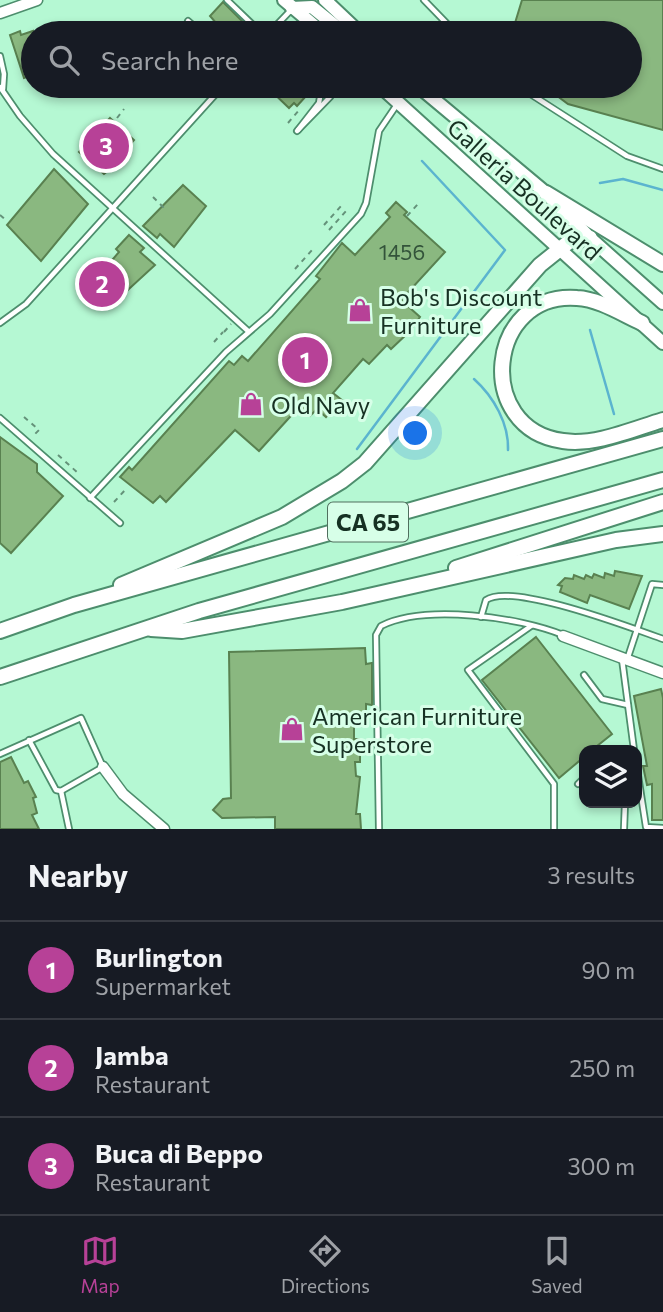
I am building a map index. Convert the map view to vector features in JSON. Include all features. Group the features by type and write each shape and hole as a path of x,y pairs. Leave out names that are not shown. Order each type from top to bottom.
{"highway":[{"path":"546,193 663,264"},
{"path":"74,605 282,517 328,491 365,463 540,265 570,241 590,238"},
{"path":"642,323 588,300 576,298 547,303 522,319 507,340 501,365 503,385 511,407 523,421 559,441 587,440 663,421"},
{"name":"CA 65","path":"0,631 74,605 663,439"},
{"name":"CA 65","path":"0,677 142,629 663,480"},
{"path":"410,587 454,568 663,502"},
{"path":"142,629 182,631 410,587 616,540 663,534"}],"main road":[{"path":"325,0 347,21"},
{"path":"288,4 309,21"},
{"path":"288,4 312,6 330,21"},
{"name":"Galleria Boulevard","path":"393,98 663,343"},
{"name":"Galleria Boulevard","path":"432,98 546,193 590,238 663,303"}],"street":[{"path":"0,13 37,0"},
{"path":"564,636 663,673"},
{"path":"103,766 123,794 164,829"}],"lane":[{"path":"227,0 249,21"},
{"path":"424,0 444,21"},
{"path":"277,21 288,4"},
{"path":"0,56 4,74 1,89 20,117 53,154 248,331"},
{"path":"0,323 26,304 212,98"},
{"path":"320,98 319,103 297,131 329,98"},
{"path":"536,98 627,156 663,169"},
{"path":"90,498 248,331 270,314 364,209 379,131 399,103"},
{"path":"0,418 120,523"},
{"path":"633,745 624,660 652,584 663,585"},
{"path":"481,617 486,600 504,594 551,603 663,639"},
{"path":"379,829 377,630 387,623 417,617 481,617 532,625 564,636"},
{"path":"532,625 468,670 554,784 554,829"},
{"path":"584,676 602,699 628,705"},
{"path":"0,754 81,718 103,766 61,791"},
{"path":"29,740 52,786 61,791 69,829"},
{"path":"642,801 646,827 663,828"},
{"path":"624,829 625,808"}],"path":[{"path":"117,118 124,109"},
{"path":"288,123 300,109"},
{"path":"153,197 164,208"},
{"path":"407,216 418,204"},
{"path":"324,225 342,205"},
{"path":"329,230 347,210"},
{"path":"0,215 6,220"},
{"path":"295,269 313,249"},
{"path":"94,263 104,272"},
{"path":"214,342 235,319"},
{"path":"24,417 38,430 27,443"},
{"path":"58,455 78,473"},
{"path":"114,502 126,489"}],"building":[{"path":"522,0 663,0 663,130 568,104 560,98 642,98 642,21 516,21"},
{"path":"223,2 242,21 214,21 210,16"},
{"path":"20,31 21,69 10,35"},
{"path":"279,98 304,98 297,106 294,103 289,108"},
{"path":"110,118 134,140 118,158 121,160 104,174 79,152"},
{"path":"54,169 88,204 41,261 7,225"},
{"path":"183,185 206,206 174,247 160,234 157,238 143,226"},
{"path":"396,202 407,212 404,215 445,252 401,300 420,317 410,331 391,349 387,345 369,364 363,359 333,393 342,400 326,417 317,409 310,416 299,407 259,451 235,430 166,502 160,496 153,503 120,477 129,467 132,470 229,361 234,365 242,356 248,361 320,279 316,276 342,243 355,255 390,217 386,213"},
{"path":"129,235 144,248 140,252 155,265 117,300 95,280 119,252 116,249"},
{"path":"0,437 37,464 37,472 63,496 11,553 0,543"},
{"path":"615,571 642,576 629,609 590,595 587,603 560,592 562,586 558,585 565,578 573,579 574,575 584,579 586,575 592,578 594,574 604,578 605,573 614,576"},
{"path":"536,637 612,734 598,745 579,745 579,761 559,778 482,680"},
{"name":"American Furniture Superstore","path":"365,648 366,664 372,663 372,705 366,704 366,718 354,719 354,739 360,739 360,762 355,762 356,776 360,777 356,814 360,814 361,829 275,829 275,817 222,818 213,810 223,799 231,798 229,652"},
{"path":"661,689 663,820 652,820 652,784 647,785 643,766 647,766 634,696"},
{"path":"11,757 24,783 28,781 36,797 33,798 37,813 32,815 39,829 0,829 0,762"}],"waterway":[{"path":"357,449 505,250 422,161"},
{"path":"600,183 623,179 663,190"},
{"path":"590,330 614,414"},
{"path":"474,379 488,394 499,412 506,430 508,450"}],"place":[{"name":"Buca di Beppo","path":"106,146"},
{"name":"Jamba","path":"102,284"},
{"name":"Bob's Discount Furniture","path":"360,310"},
{"name":"Burlington","path":"305,360"},
{"name":"Old Navy","path":"251,404"},
{"name":"American Furniture Superstore","path":"292,729"}]}
